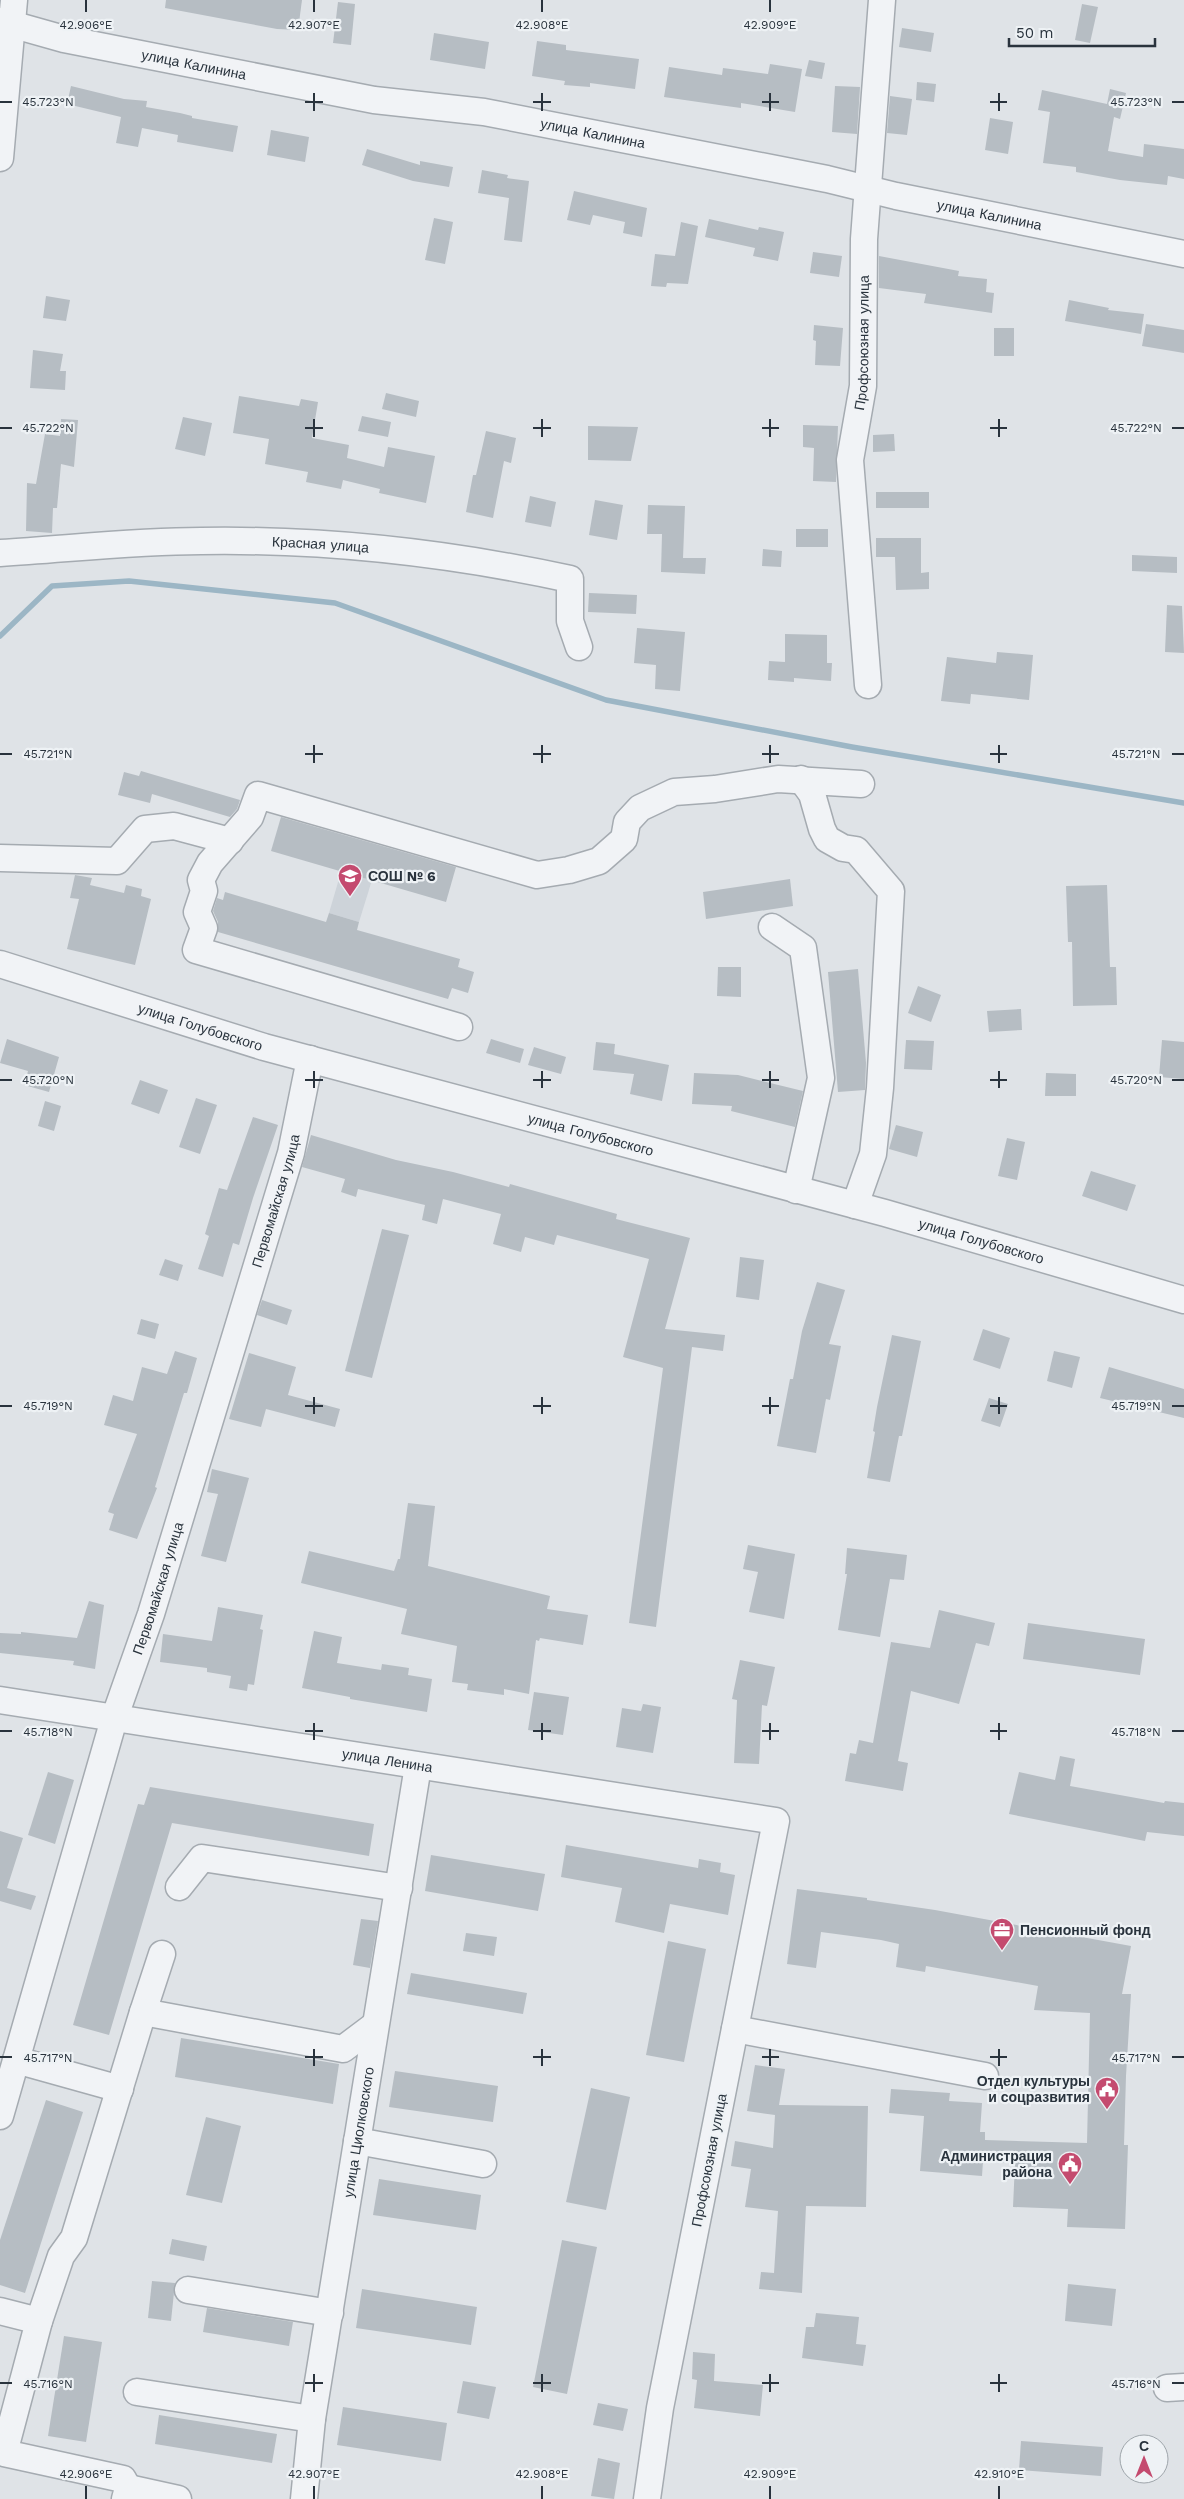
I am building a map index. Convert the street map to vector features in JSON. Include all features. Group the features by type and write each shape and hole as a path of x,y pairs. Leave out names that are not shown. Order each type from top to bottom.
{"street":[{"name":"Профсоюзная улица","path":"868,685 850,460 863,386 864,239 882,0"},
{"name":"улица Калинина","path":"9,15 72,40 374,100 484,112 1184,254"},
{"path":"0,158 9,15"},
{"name":"Красная улица","path":"0,553 201,541 354,546 496,564 570,580 570,620 579,647"},
{"path":"459,1027 196,950 204,928 197,912 204,891 202,880 210,863 250,817 258,795 537,875 569,870 599,861 624,838 627,822 640,808 674,792 715,789 778,779 861,784"},
{"path":"801,779 812,794 822,829 827,839 843,848 856,850 891,891 880,1088 873,1154 855,1206"},
{"path":"0,858 117,861 145,829 174,826 230,841"},
{"path":"772,927 803,948 821,1078 796,1190"},
{"name":"улица Голубовского","path":"0,964 310,1059 855,1206 1184,1300"},
{"name":"Первомайская улица","path":"0,2116 114,1719 151,1614 291,1153 310,1059"},
{"name":"улица Ленина","path":"0,1700 776,1821"},
{"name":"улица Циолковского","path":"304,2499 312,2419 418,1766"},
{"name":"Профсоюзная улица","path":"647,2499 660,2408 776,1821"},
{"path":"179,1887 202,1858 399,1888"},
{"path":"162,1954 74,2238 61,2256 39,2321 4,2453 123,2479 127,2494 178,2499"},
{"path":"143,2012 343,2048 375,2025"},
{"path":"735,2029 985,2076"},
{"path":"343,2048 364,2093"},
{"path":"16,2060 120,2089"},
{"path":"357,2141 483,2164"},
{"path":"188,2290 330,2312"},
{"path":"0,2311 39,2321"},
{"path":"137,2392 312,2419"}],"shaded area":[{"name":"СОШ № 6","path":"341,872 372,880 359,922 329,913"}],"building":[{"path":"166,0 302,0 298,30 277,29 165,8"},
{"path":"338,2 355,4 351,45 333,43"},
{"path":"1082,4 1098,7 1090,43 1075,40"},
{"path":"902,28 934,33 931,52 899,47"},
{"path":"434,33 489,42 485,69 430,60"},
{"path":"537,41 566,45 566,50 639,59 635,89 590,83 590,87 564,85 565,81 532,76"},
{"path":"809,60 825,63 822,79 805,76"},
{"path":"770,64 802,69 795,112 741,103 741,108 664,97 669,67 722,75 723,68 768,74"},
{"path":"917,82 936,84 934,102 916,100"},
{"path":"71,86 124,99 147,101 146,107 238,126 233,152 177,142 178,135 142,128 138,147 116,143 121,117 67,104"},
{"path":"835,86 860,87 857,134 832,132"},
{"path":"1110,89 1126,93 1120,119 1114,117 1108,151 1143,157 1144,144 1184,149 1184,179 1168,176 1167,185 1120,180 1076,172 1076,167 1043,163 1050,112 1038,110 1042,90 1107,104"},
{"path":"890,96 912,99 907,135 887,133"},
{"path":"990,118 1013,122 1008,154 985,150"},
{"path":"271,130 309,137 305,162 267,155"},
{"path":"367,149 420,165 420,161 453,167 449,187 413,181 362,165"},
{"path":"482,170 508,175 507,178 529,181 522,242 504,240 509,198 478,193"},
{"path":"574,191 647,208 642,237 623,233 625,222 593,215 590,225 567,220"},
{"path":"434,218 453,222 445,264 425,260"},
{"path":"709,219 758,230 759,227 784,232 778,261 753,256 755,248 705,237"},
{"path":"681,222 698,226 688,284 667,283 666,287 651,286 655,254 675,256"},
{"path":"813,252 842,256 839,277 810,273"},
{"path":"879,256 959,271 958,276 987,279 986,292 994,293 992,313 924,303 926,294 879,288"},
{"path":"46,296 70,300 66,321 43,318"},
{"path":"1069,300 1109,308 1108,310 1144,314 1141,334 1065,321"},
{"path":"1146,324 1184,330 1184,353 1142,346"},
{"path":"814,325 843,328 840,366 815,365 816,341 813,340"},
{"path":"994,328 1014,328 1014,356 994,356"},
{"path":"33,350 63,354 60,371 66,371 65,390 30,388"},
{"path":"386,393 419,401 416,417 382,409"},
{"path":"239,396 299,406 301,399 318,402 312,438 349,445 347,458 384,467 388,447 435,456 426,503 379,493 380,489 343,480 341,489 306,482 308,472 265,464 269,439 233,433"},
{"path":"362,416 391,422 388,437 358,431"},
{"path":"183,417 212,423 205,456 175,449"},
{"path":"61,419 78,420 74,467 61,464 57,508 53,508 52,533 26,531 27,483 36,484 45,434 60,436"},
{"path":"803,425 838,426 836,482 813,481 814,448 803,447"},
{"path":"588,426 638,427 631,461 588,460"},
{"path":"486,431 516,438 511,463 504,461 493,518 466,512 473,475 476,475"},
{"path":"894,434 895,451 873,452 873,435"},
{"path":"876,492 929,492 929,508 876,508"},
{"path":"530,496 556,502 551,527 525,522"},
{"path":"595,500 623,505 617,540 589,535"},
{"path":"648,505 685,506 683,558 706,558 705,574 661,572 662,534 647,534"},
{"path":"796,529 828,529 828,547 796,547"},
{"path":"876,538 921,538 921,573 929,572 929,589 896,590 895,557 876,557"},
{"path":"763,549 782,551 781,567 762,566"},
{"path":"1132,555 1177,557 1177,573 1132,571"},
{"path":"589,593 637,595 636,614 588,612"},
{"path":"1167,605 1182,606 1184,653 1165,652"},
{"path":"637,628 685,632 680,691 655,689 656,665 634,663"},
{"path":"785,634 827,635 827,663 832,663 831,681 794,678 794,682 768,680 769,661 785,662"},
{"path":"997,652 1033,655 1029,700 971,694 970,704 941,701 947,657 996,663"},
{"path":"141,771 240,800 237,809 230,817 152,794 150,803 118,795 124,772 139,776"},
{"path":"281,817 456,867 446,902 271,851"},
{"path":"75,875 92,878 90,885 124,893 126,885 142,889 141,896 151,899 135,965 67,949 79,899 70,898"},
{"path":"790,879 793,906 706,919 703,892"},
{"path":"1107,885 1110,967 1116,967 1117,1005 1073,1006 1072,942 1068,942 1066,886"},
{"path":"225,892 326,922 329,913 359,922 357,930 460,959 458,967 474,972 468,993 452,988 448,999 218,932 218,922 213,911 217,898 223,900"},
{"path":"718,967 741,967 741,997 717,996"},
{"path":"858,969 866,1063 865,1090 838,1092 828,972"},
{"path":"918,986 941,995 931,1022 908,1013"},
{"path":"1021,1009 1022,1030 989,1032 987,1011"},
{"path":"7,1039 59,1057 49,1092 24,1085 28,1071 0,1063"},
{"path":"491,1039 524,1049 520,1063 486,1053"},
{"path":"906,1040 934,1041 932,1070 904,1069"},
{"path":"1162,1040 1184,1042 1184,1079 1159,1077"},
{"path":"596,1042 615,1044 614,1054 669,1065 662,1101 630,1094 634,1074 593,1070"},
{"path":"534,1047 566,1057 561,1074 528,1065"},
{"path":"694,1073 738,1075 803,1091 795,1127 731,1111 732,1106 692,1104"},
{"path":"1046,1073 1076,1074 1076,1096 1045,1096"},
{"path":"140,1080 168,1090 159,1114 131,1104"},
{"path":"196,1098 217,1105 200,1154 179,1147"},
{"path":"45,1101 61,1106 54,1131 38,1126"},
{"path":"253,1117 278,1125 239,1245 233,1243 223,1277 198,1269 209,1236 205,1234 219,1188 227,1190"},
{"path":"896,1125 923,1132 917,1157 889,1149"},
{"path":"311,1135 396,1160 453,1172 509,1187 510,1184 617,1214 616,1219 690,1238 665,1329 725,1335 723,1351 692,1347 656,1627 629,1623 663,1368 623,1357 649,1259 557,1235 554,1245 525,1237 521,1252 493,1244 501,1214 443,1199 437,1224 422,1220 425,1205 358,1189 356,1197 341,1192 345,1179 302,1167"},
{"path":"1007,1138 1025,1142 1017,1180 998,1176"},
{"path":"1091,1171 1136,1185 1127,1211 1082,1196"},
{"path":"382,1229 409,1235 372,1378 345,1371"},
{"path":"740,1257 764,1260 759,1300 736,1297"},
{"path":"165,1259 183,1265 178,1281 159,1275"},
{"path":"817,1282 845,1290 829,1344 841,1346 830,1400 826,1399 816,1453 777,1446 790,1379 793,1379 802,1331"},
{"path":"262,1300 292,1310 287,1325 257,1315"},
{"path":"141,1319 159,1324 155,1339 137,1334"},
{"path":"983,1329 1010,1338 1000,1369 973,1360"},
{"path":"892,1335 921,1341 902,1436 899,1436 890,1482 867,1478 875,1432 873,1431 877,1407"},
{"path":"175,1351 197,1358 187,1393 184,1393 155,1487 157,1488 137,1539 109,1530 114,1514 108,1512 137,1434 104,1425 113,1395 133,1401 142,1367 167,1374"},
{"path":"1054,1351 1080,1357 1072,1388 1047,1381"},
{"path":"249,1353 296,1367 288,1395 340,1409 335,1427 266,1409 261,1427 229,1419"},
{"path":"1109,1367 1184,1389 1184,1418 1100,1398"},
{"path":"989,1398 1008,1404 1000,1427 981,1421"},
{"path":"212,1469 249,1478 226,1562 201,1556 218,1494 207,1492"},
{"path":"408,1503 435,1506 428,1566 550,1596 547,1609 588,1615 583,1645 540,1638 539,1641 536,1640 529,1694 504,1689 504,1695 467,1690 468,1684 452,1682 457,1646 401,1634 407,1609 301,1583 309,1551 394,1571 398,1559 400,1559"},
{"path":"748,1545 795,1554 784,1619 749,1612 758,1572 743,1569"},
{"path":"847,1548 907,1555 904,1580 890,1579 880,1637 838,1630 847,1574 845,1574"},
{"path":"89,1601 104,1605 95,1669 73,1665 74,1661 0,1653 0,1633 21,1634 21,1632 77,1638"},
{"path":"218,1607 263,1615 260,1629 263,1630 254,1685 248,1684 247,1691 229,1688 231,1676 207,1672 207,1668 160,1662 163,1634 212,1641"},
{"path":"939,1610 995,1623 989,1646 976,1643 959,1704 911,1691 898,1761 908,1763 903,1791 845,1781 850,1753 856,1754 859,1740 873,1743 891,1642 930,1648"},
{"path":"1028,1623 1145,1639 1140,1675 1023,1659"},
{"path":"314,1631 342,1637 337,1663 381,1670 382,1664 409,1668 408,1675 432,1679 427,1712 350,1699 350,1697 302,1688"},
{"path":"740,1660 775,1667 767,1706 762,1705 759,1764 734,1763 737,1700 732,1699"},
{"path":"534,1692 569,1697 563,1735 528,1730"},
{"path":"643,1704 661,1707 653,1753 616,1747 622,1708 641,1711"},
{"path":"1060,1756 1075,1759 1070,1786 1164,1803 1165,1801 1184,1803 1184,1836 1147,1832 1145,1841 1009,1814 1019,1772 1055,1780"},
{"path":"48,1772 74,1780 55,1844 28,1835"},
{"path":"150,1787 374,1824 369,1856 172,1823 109,2035 73,2025 138,1804 144,1805"},
{"path":"0,1831 23,1838 7,1888 36,1896 31,1910 0,1901"},
{"path":"566,1845 698,1868 699,1859 721,1863 720,1872 735,1875 728,1915 670,1904 664,1933 615,1922 622,1888 561,1877"},
{"path":"431,1855 545,1874 538,1911 425,1891"},
{"path":"797,1889 867,1898 867,1900 935,1910 1131,1946 1122,1994 1131,1994 1124,2145 1128,2145 1125,2229 1067,2227 1068,2209 1013,2207 1015,2163 983,2161 982,2176 920,2171 924,2116 889,2113 891,2089 950,2093 949,2101 982,2103 980,2132 985,2132 985,2140 1087,2143 1090,2013 1034,2010 1038,1986 926,1966 925,1972 896,1967 899,1944 881,1940 821,1932 816,1968 787,1964"},
{"path":"361,1919 378,1921 370,1968 353,1965"},
{"path":"466,1933 497,1937 494,1956 463,1951"},
{"path":"668,1941 706,1949 684,2062 646,2055"},
{"path":"411,1973 527,1993 523,2014 407,1994"},
{"path":"181,2038 339,2064 333,2104 175,2077"},
{"path":"755,2065 785,2069 779,2105 868,2106 866,2207 806,2206 802,2293 759,2289 761,2272 774,2273 778,2211 745,2207 751,2169 731,2166 735,2141 773,2148 775,2115 747,2111"},
{"path":"395,2071 498,2086 493,2122 389,2107"},
{"path":"591,2088 630,2097 606,2210 566,2202"},
{"path":"46,2100 83,2112 25,2293 0,2285 0,2240"},
{"path":"206,2117 241,2126 222,2203 186,2195"},
{"path":"379,2179 481,2195 476,2230 373,2215"},
{"path":"172,2239 207,2246 204,2261 169,2254"},
{"path":"562,2240 597,2247 567,2394 533,2387"},
{"path":"152,2281 175,2283 171,2321 148,2318"},
{"path":"1068,2284 1116,2289 1112,2326 1065,2321"},
{"path":"362,2289 477,2307 471,2345 356,2328"},
{"path":"207,2308 293,2322 289,2346 203,2332"},
{"path":"816,2313 859,2317 856,2344 866,2345 863,2366 802,2358 806,2327 814,2327"},
{"path":"64,2336 102,2342 86,2442 48,2436"},
{"path":"693,2352 715,2354 714,2381 763,2385 760,2416 694,2408 697,2380 692,2379"},
{"path":"463,2381 496,2387 489,2419 457,2413"},
{"path":"598,2403 628,2409 623,2431 593,2425"},
{"path":"343,2407 447,2423 441,2461 337,2445"},
{"path":"159,2415 277,2434 272,2463 155,2444"},
{"path":"1021,2441 1103,2447 1101,2476 1019,2470"},
{"path":"598,2458 620,2463 614,2499 591,2496"}],"waterway":[{"path":"0,636 52,586 129,581 335,603 606,700 852,747 1184,803"}],"place":[{"name":"СОШ № 6","path":"350,897"},
{"name":"Пенсионный фонд","path":"1002,1951"},
{"name":"Отдел культуры и соцразвития","path":"1107,2110"},
{"name":"Администрация района","path":"1070,2185"}]}
